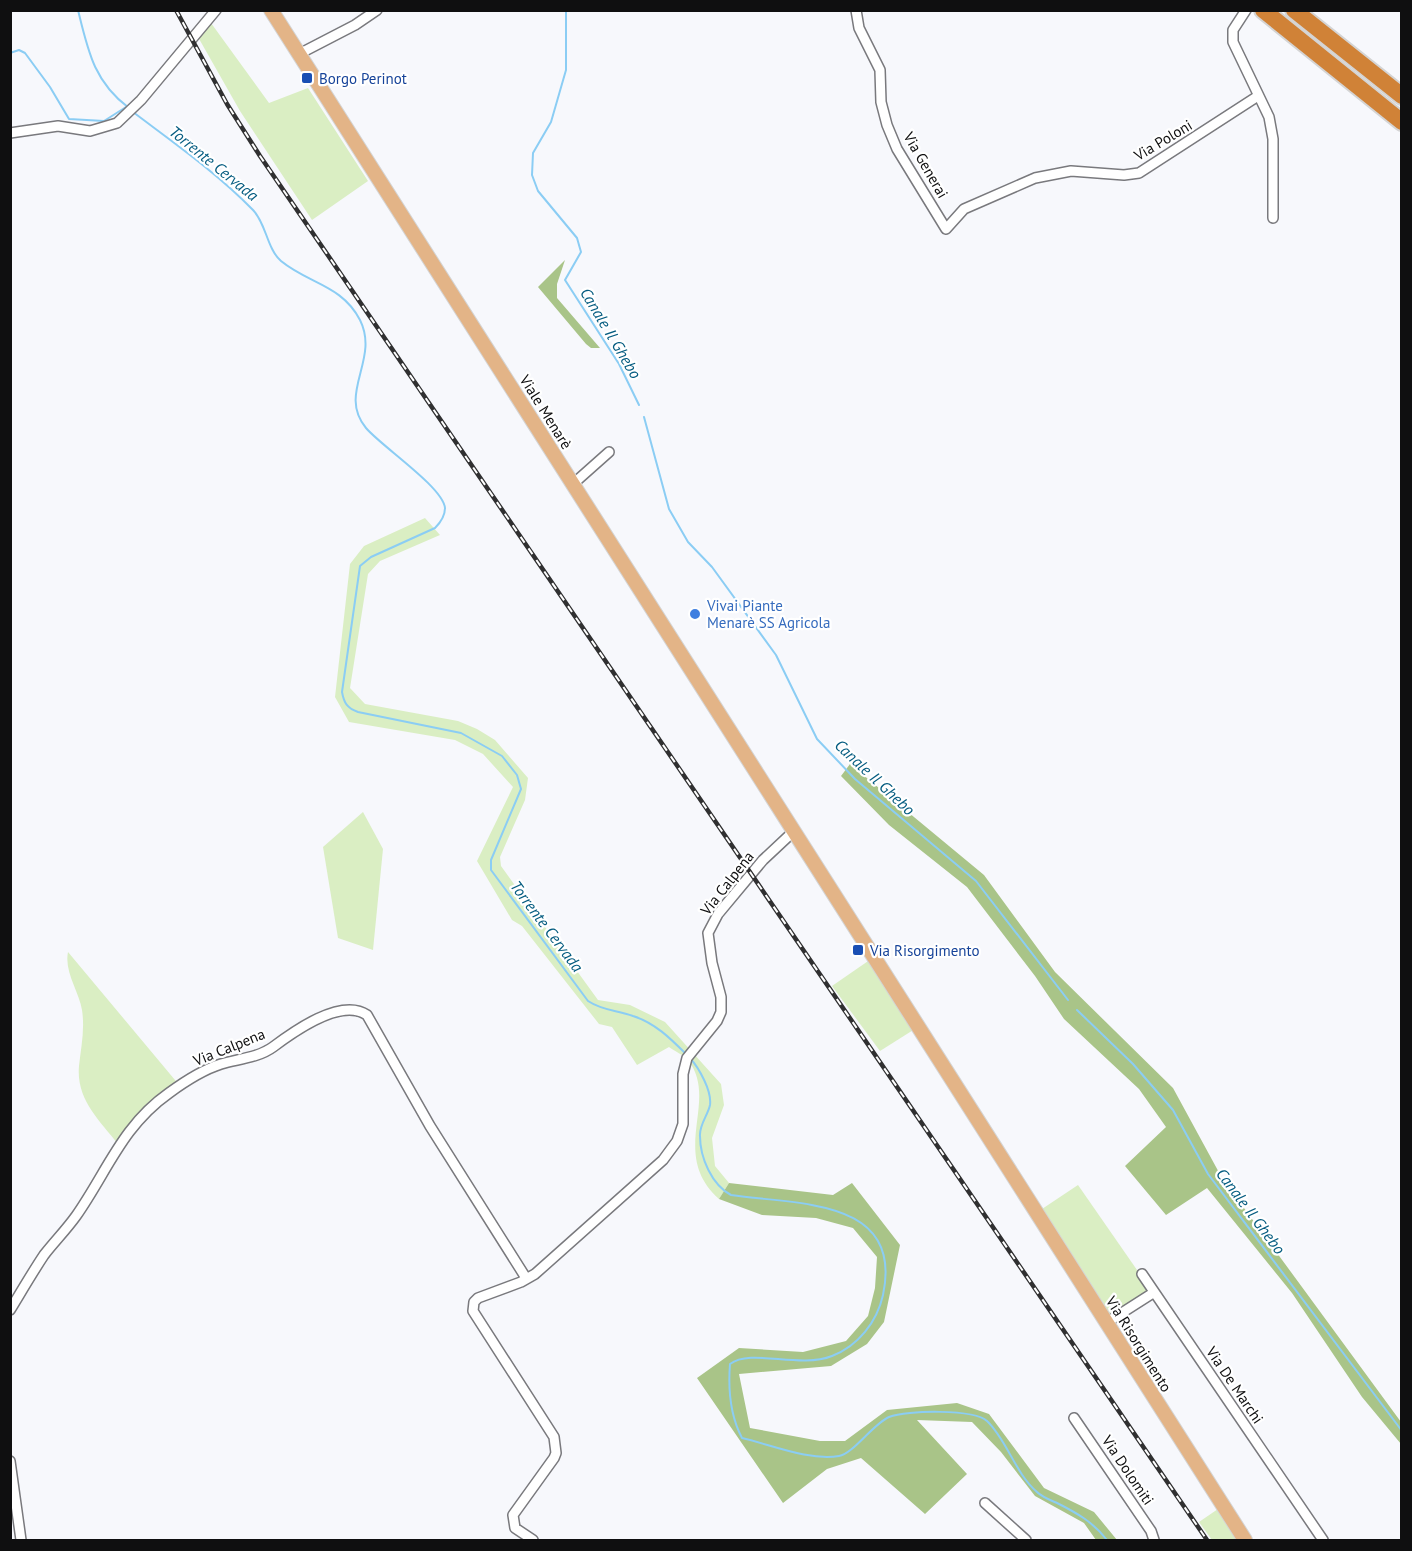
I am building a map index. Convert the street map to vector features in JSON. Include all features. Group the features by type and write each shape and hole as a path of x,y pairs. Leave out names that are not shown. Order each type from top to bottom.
{"highway":[{"path":"1263,10 1401,122"},
{"path":"1294,10 1401,96"}],"main road":[{"name":"Viale Menarè","path":"271,10 794,831"},
{"name":"Via Risorgimento","path":"794,831 1245,1540"}],"street":[{"path":"10,133 58,126 100,130 117,123 133,109 216,10"},
{"path":"299,54 355,25 377,10"},
{"name":"Via Generai","path":"856,10 859,28 880,70 881,102 887,125 897,149 946,229"},
{"path":"1246,10 1236,24 1233,42 1269,117 1272,130 1273,218"},
{"name":"Via Poloni","path":"946,229 964,209 1035,178 1071,171 1124,175 1139,173 1258,96"},
{"path":"573,484 609,452"},
{"name":"Via Calpena","path":"533,1540 515,1528 513,1515 554,1458 556,1453 554,1437 472,1307 478,1298 535,1274 646,1176 673,1148 685,1114 683,1074 689,1055 717,1021 721,1012 721,997 712,963 708,933 718,914 763,860 794,831"},
{"name":"Via Calpena","path":"10,1310 44,1256 77,1215 118,1144 150,1109 174,1090 218,1065 264,1052 321,1017 350,1010 361,1011 367,1015 430,1126 526,1278"},
{"name":"Via De Marchi","path":"1142,1274 1323,1540"},
{"path":"1106,1323 1153,1293"},
{"name":"Via Dolomiti","path":"1074,1418 1151,1531 1154,1540"},
{"path":"10,1461 21,1540"},
{"path":"985,1503 1026,1540"}],"green space":[{"path":"211,23 269,103 308,88 368,181 312,220 240,111 198,37"},
{"path":"565,260 557,284 557,298 600,348 591,348 586,344 538,287"},
{"path":"425,518 440,535 380,561 368,574 350,688 365,704 458,721 477,729 495,740 528,778 525,800 500,857 501,866 598,1000 630,1005 665,1022 721,1084 724,1105 712,1138 715,1166 729,1183 719,1199 704,1182 697,1164 695,1146 699,1093 696,1076 688,1060 669,1047 637,1065 612,1027 599,1024 522,926 512,920 477,861 513,787 483,754 455,740 349,722 335,697 350,564 364,546"},
{"path":"850,764 984,875 1055,972 1173,1088 1222,1178 1401,1422 1401,1444 1362,1397 1292,1293 1207,1188 1166,1215 1125,1166 1166,1127 1139,1089 1064,1019 1035,976 967,887 889,825 841,776"},
{"path":"363,812 383,849 373,950 338,938 323,847"},
{"path":"68,952 180,1086 118,1144 90,1108 81,1089 79,1066 83,1017 68,967"},
{"path":"874,957 918,1027 880,1051 832,986"},
{"path":"729,1183 833,1195 852,1183 900,1245 884,1322 867,1344 831,1366 739,1374 750,1428 820,1441 845,1441 887,1410 957,1403 989,1414 1044,1488 1094,1512 1117,1540 1096,1540 1084,1523 1035,1496 1001,1452 972,1422 917,1420 967,1474 925,1514 861,1458 827,1469 783,1503 697,1378 739,1348 803,1352 846,1341 868,1316 875,1288 877,1257 853,1228 816,1218 762,1215 719,1199"},
{"path":"1078,1185 1153,1293 1106,1323 1036,1213"},
{"path":"1218,1509 1237,1540 1212,1540 1199,1522"}],"waterway":[{"name":"Torrente Cervada","path":"78,10 94,65 108,87 129,108"},
{"name":"Canale Il Ghebo","path":"566,10 566,70 551,122 533,153 532,175 538,191 577,238 581,252 565,280 619,364 639,405"},
{"path":"10,53 19,50 25,53 50,87 69,119 104,121 126,107"},
{"name":"Torrente Cervada","path":"133,112 210,171 253,210 276,256 281,261 334,292 353,308 365,335 363,363 357,389 358,415 366,428 423,478 442,499 444,514 435,528 371,557 360,566 342,692 345,702 351,709 358,712 461,733 502,756 517,775 521,789 491,860 491,870 588,1001 599,1007 641,1019 668,1037 686,1054"},
{"name":"Canale Il Ghebo","path":"644,417 669,509 688,542 712,567 776,655 817,739 855,779 976,881 1068,1000"},
{"name":"Canale Il Ghebo","path":"1077,1010 1133,1064 1173,1110 1208,1174 1402,1431"},
{"name":"Torrente Cervada","path":"690,1058 701,1074 709,1093 710,1105 700,1132 701,1144 708,1170 718,1185 731,1195 813,1205 839,1212 861,1223 877,1239 885,1263 883,1295 876,1315 865,1332 841,1352 819,1359 750,1358 730,1364 731,1402 742,1438 790,1452 827,1457 839,1456 845,1454 889,1417 910,1413 940,1412 980,1417 994,1429 1023,1476 1037,1492 1084,1518 1107,1540"}],"railway":[{"path":"176,10 227,104 260,156 1207,1540"}],"place":[{"name":"Borgo Perinot","path":"307,78"},
{"name":"Vivai Piante Menarè SS Agricola","path":"695,614"},
{"name":"Via Risorgimento","path":"858,950"}]}
